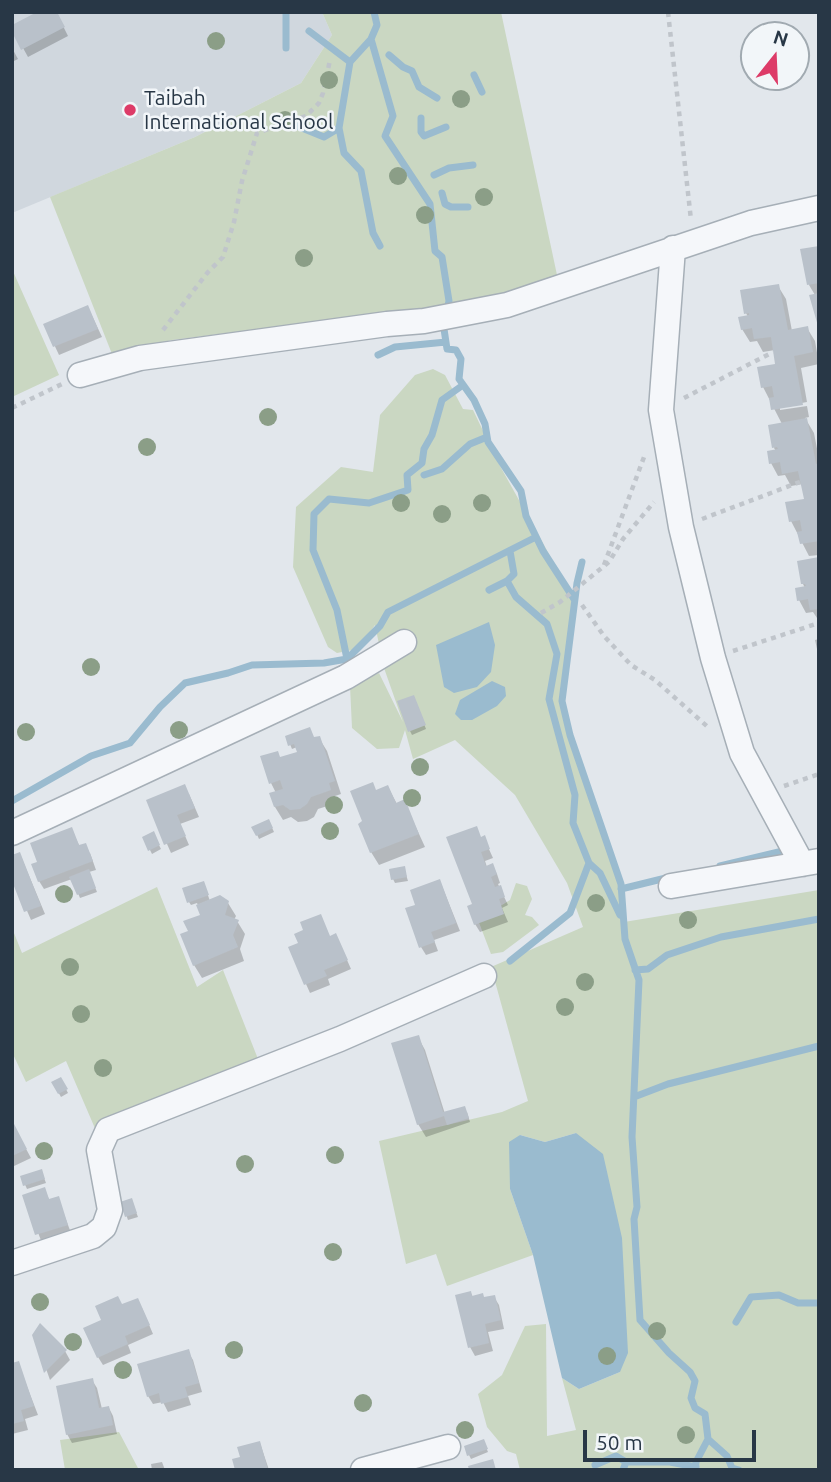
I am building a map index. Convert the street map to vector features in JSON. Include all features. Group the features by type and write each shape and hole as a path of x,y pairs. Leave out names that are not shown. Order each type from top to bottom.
{"street":[{"path":"80,375 140,358 424,321 507,305 751,223 819,208"},
{"path":"671,886 810,862 763,793 742,753 712,658 681,527 661,410 683,245"},
{"path":"12,833 345,677 404,642"},
{"path":"12,1263 93,1236 104,1227 110,1210 99,1150 108,1130 340,1039 484,976"},
{"path":"363,1470 448,1447"}],"path":[{"path":"668,12 683,245"},
{"path":"140,358 223,257 257,133 306,117 319,103 330,60"},
{"path":"661,410 773,352"},
{"path":"12,408 80,375"},
{"path":"604,565 622,510 647,449"},
{"path":"541,613 561,602 609,562 622,538 673,480"},
{"path":"681,527 800,482"},
{"path":"582,606 604,636 631,665 655,680 717,735"},
{"path":"712,658 819,623"},
{"path":"763,793 819,775"}],"shaded area":[{"name":"Taibah International School","path":"12,12 322,12 332,35 301,83 195,137 12,213"}],"green space":[{"path":"322,12 501,12 557,275 513,295 432,312 348,318 172,340 112,354 50,197 195,137 301,83 332,35"},
{"path":"12,269 59,375 12,397"},
{"path":"433,369 445,375 463,409 473,410 500,466 574,599 562,701 570,735 621,889 624,922 819,890 819,1470 520,1470 516,1454 507,1451 487,1427 478,1394 502,1375 525,1326 546,1324 547,1436 576,1430 562,1378 579,1389 620,1372 576,1133 545,1142 520,1135 510,1189 533,1255 447,1286 436,1254 406,1264 379,1141 502,1112 528,1101 491,967 583,927 567,883 515,795 455,740 413,759 405,730 399,748 377,749 352,728 350,686 379,673 403,722 384,668 375,625 358,649 337,653 328,647 293,567 296,507 341,467 373,472 380,415 415,375"},
{"path":"516,883 527,886 532,899 525,915 532,917 539,925 503,952 491,954 478,920 510,900"},
{"path":"157,887 197,987 223,970 258,1059 97,1133 66,1061 26,1082 12,1052 12,928 22,953"},
{"path":"119,1432 139,1470 65,1470 60,1440"}],"water":[{"path":"489,622 495,645 491,672 477,687 454,693 444,687 436,645"},
{"path":"492,681 505,687 506,696 497,706 472,720 461,720 455,714 460,700"},
{"path":"576,1133 603,1154 622,1238 628,1353 620,1372 579,1389 562,1378 533,1255 510,1189 509,1142 520,1135 545,1142"}],"building":[{"path":"37,12 57,12 65,27 21,50 12,32 12,25"},
{"path":"819,246 819,283 807,285 800,249"},
{"path":"779,284 788,330 808,326 813,352 794,356 803,405 771,410 769,398 774,397 772,386 761,388 757,367 775,364 771,337 754,339 752,328 741,330 738,317 749,315 744,314 740,290"},
{"path":"819,293 819,326 818,326 809,295"},
{"path":"88,305 98,329 53,347 43,324"},
{"path":"807,418 816,464 819,463 819,541 800,544 797,532 802,531 800,520 789,522 785,502 804,499 798,471 782,474 780,462 769,464 767,451 778,449 772,448 768,425"},
{"path":"819,557 819,609 810,610 808,599 797,601 795,588 806,586 801,584 797,561"},
{"path":"414,695 426,725 408,732 397,701"},
{"path":"310,727 314,737 320,736 335,781 329,783 331,790 311,797 300,809 290,810 283,805 274,807 269,793 283,789 280,780 269,784 260,756 278,751 280,757 297,752 294,744 288,746 285,736"},
{"path":"373,782 376,790 388,785 396,803 405,799 419,834 370,853 358,824 362,821 350,791"},
{"path":"185,784 195,808 177,815 186,836 164,845 146,800"},
{"path":"269,819 273,828 256,836 251,827"},
{"path":"477,826 481,837 485,835 490,849 481,852 486,866 493,863 497,874 491,877 495,887 501,885 505,897 499,899 504,914 474,925 467,906 472,904 446,837"},
{"path":"72,827 79,845 86,843 93,861 38,882 31,864 37,862 30,843"},
{"path":"154,831 160,845 148,851 142,837"},
{"path":"20,852 41,906 24,912 12,881 12,855"},
{"path":"405,866 407,877 391,880 389,869"},
{"path":"89,869 96,888 77,895 69,877"},
{"path":"440,879 456,923 431,932 435,942 419,948 405,908 415,905 410,890"},
{"path":"204,881 209,895 187,903 182,888"},
{"path":"220,895 229,901 225,915 239,920 233,935 238,947 193,966 180,934 188,931 183,921 200,915 196,905"},
{"path":"321,914 330,936 336,933 348,960 324,970 327,976 304,985 288,947 298,943 294,934 303,930 300,922"},
{"path":"419,1035 443,1112 465,1106 469,1118 447,1125 444,1116 417,1125 391,1043"},
{"path":"61,1077 68,1089 58,1094 51,1082"},
{"path":"12,1120 27,1149 12,1156"},
{"path":"42,1169 45,1179 23,1186 20,1176"},
{"path":"45,1187 49,1199 59,1196 68,1225 35,1235 22,1195"},
{"path":"132,1198 137,1213 125,1217 120,1202"},
{"path":"471,1291 472,1296 483,1293 484,1297 495,1295 501,1320 485,1324 489,1343 468,1348 455,1295"},
{"path":"118,1296 122,1304 138,1298 150,1325 125,1336 128,1344 97,1358 83,1328 101,1320 95,1306"},
{"path":"40,1323 67,1350 44,1373 32,1335"},
{"path":"189,1349 199,1383 185,1387 188,1397 161,1404 159,1393 147,1397 137,1364"},
{"path":"19,1361 34,1406 21,1410 24,1421 12,1424 12,1363"},
{"path":"93,1378 99,1408 109,1406 113,1425 66,1435 56,1386"},
{"path":"484,1439 488,1449 467,1456 464,1446"},
{"path":"260,1441 268,1470 235,1470 232,1459 240,1457 237,1447"},
{"path":"493,1459 496,1470 469,1470 468,1466"}],"waterway":[{"path":"286,12 286,48"},
{"path":"374,12 377,25 371,39 393,116 385,136 430,204 435,251 442,257 449,301 447,310"},
{"path":"309,31 350,62"},
{"path":"297,126 324,137 339,128 350,62 371,39"},
{"path":"389,55 412,71 419,87 437,98"},
{"path":"474,75 482,92"},
{"path":"421,118 421,132 424,136 446,127"},
{"path":"339,128 344,153 361,171 373,233 380,246"},
{"path":"434,175 449,168 473,165"},
{"path":"442,193 445,204 451,207 468,207"},
{"path":"445,322 447,349 456,350 461,359 459,379 474,400 485,424 488,442 521,491 526,516 543,551 574,599"},
{"path":"378,355 395,347 446,342"},
{"path":"347,659 337,610 313,550 314,514 329,499 369,503 408,490 407,475 422,463 424,449 432,435 442,400 463,385"},
{"path":"424,475 442,469 470,444 487,437"},
{"path":"12,801 91,756 130,743 160,707 185,683 252,665 324,663 347,659 380,626 388,612 536,537"},
{"path":"510,551 514,574 507,581 516,597 547,624 557,654 549,699 575,795 573,823 589,863 600,873 620,915"},
{"path":"582,562 562,701 570,735 621,884 625,939 639,980 632,1137 640,1320 690,1372 695,1381 691,1398 695,1408 705,1414 708,1439 696,1462 695,1470"},
{"path":"489,590 507,581"},
{"path":"720,866 787,850"},
{"path":"510,961 570,913 589,863"},
{"path":"621,889 670,877"},
{"path":"635,970 648,969 667,955 721,937 819,919"},
{"path":"634,1097 668,1084 819,1046"},
{"path":"736,1322 751,1297 779,1295 798,1303 819,1303"},
{"path":"708,1439 727,1456 732,1468 739,1470"},
{"path":"595,1465 616,1456 626,1462"},
{"path":"623,1470 626,1462 670,1462 696,1467"}],"place":[{"name":"Taibah International School","path":"130,110"}]}
